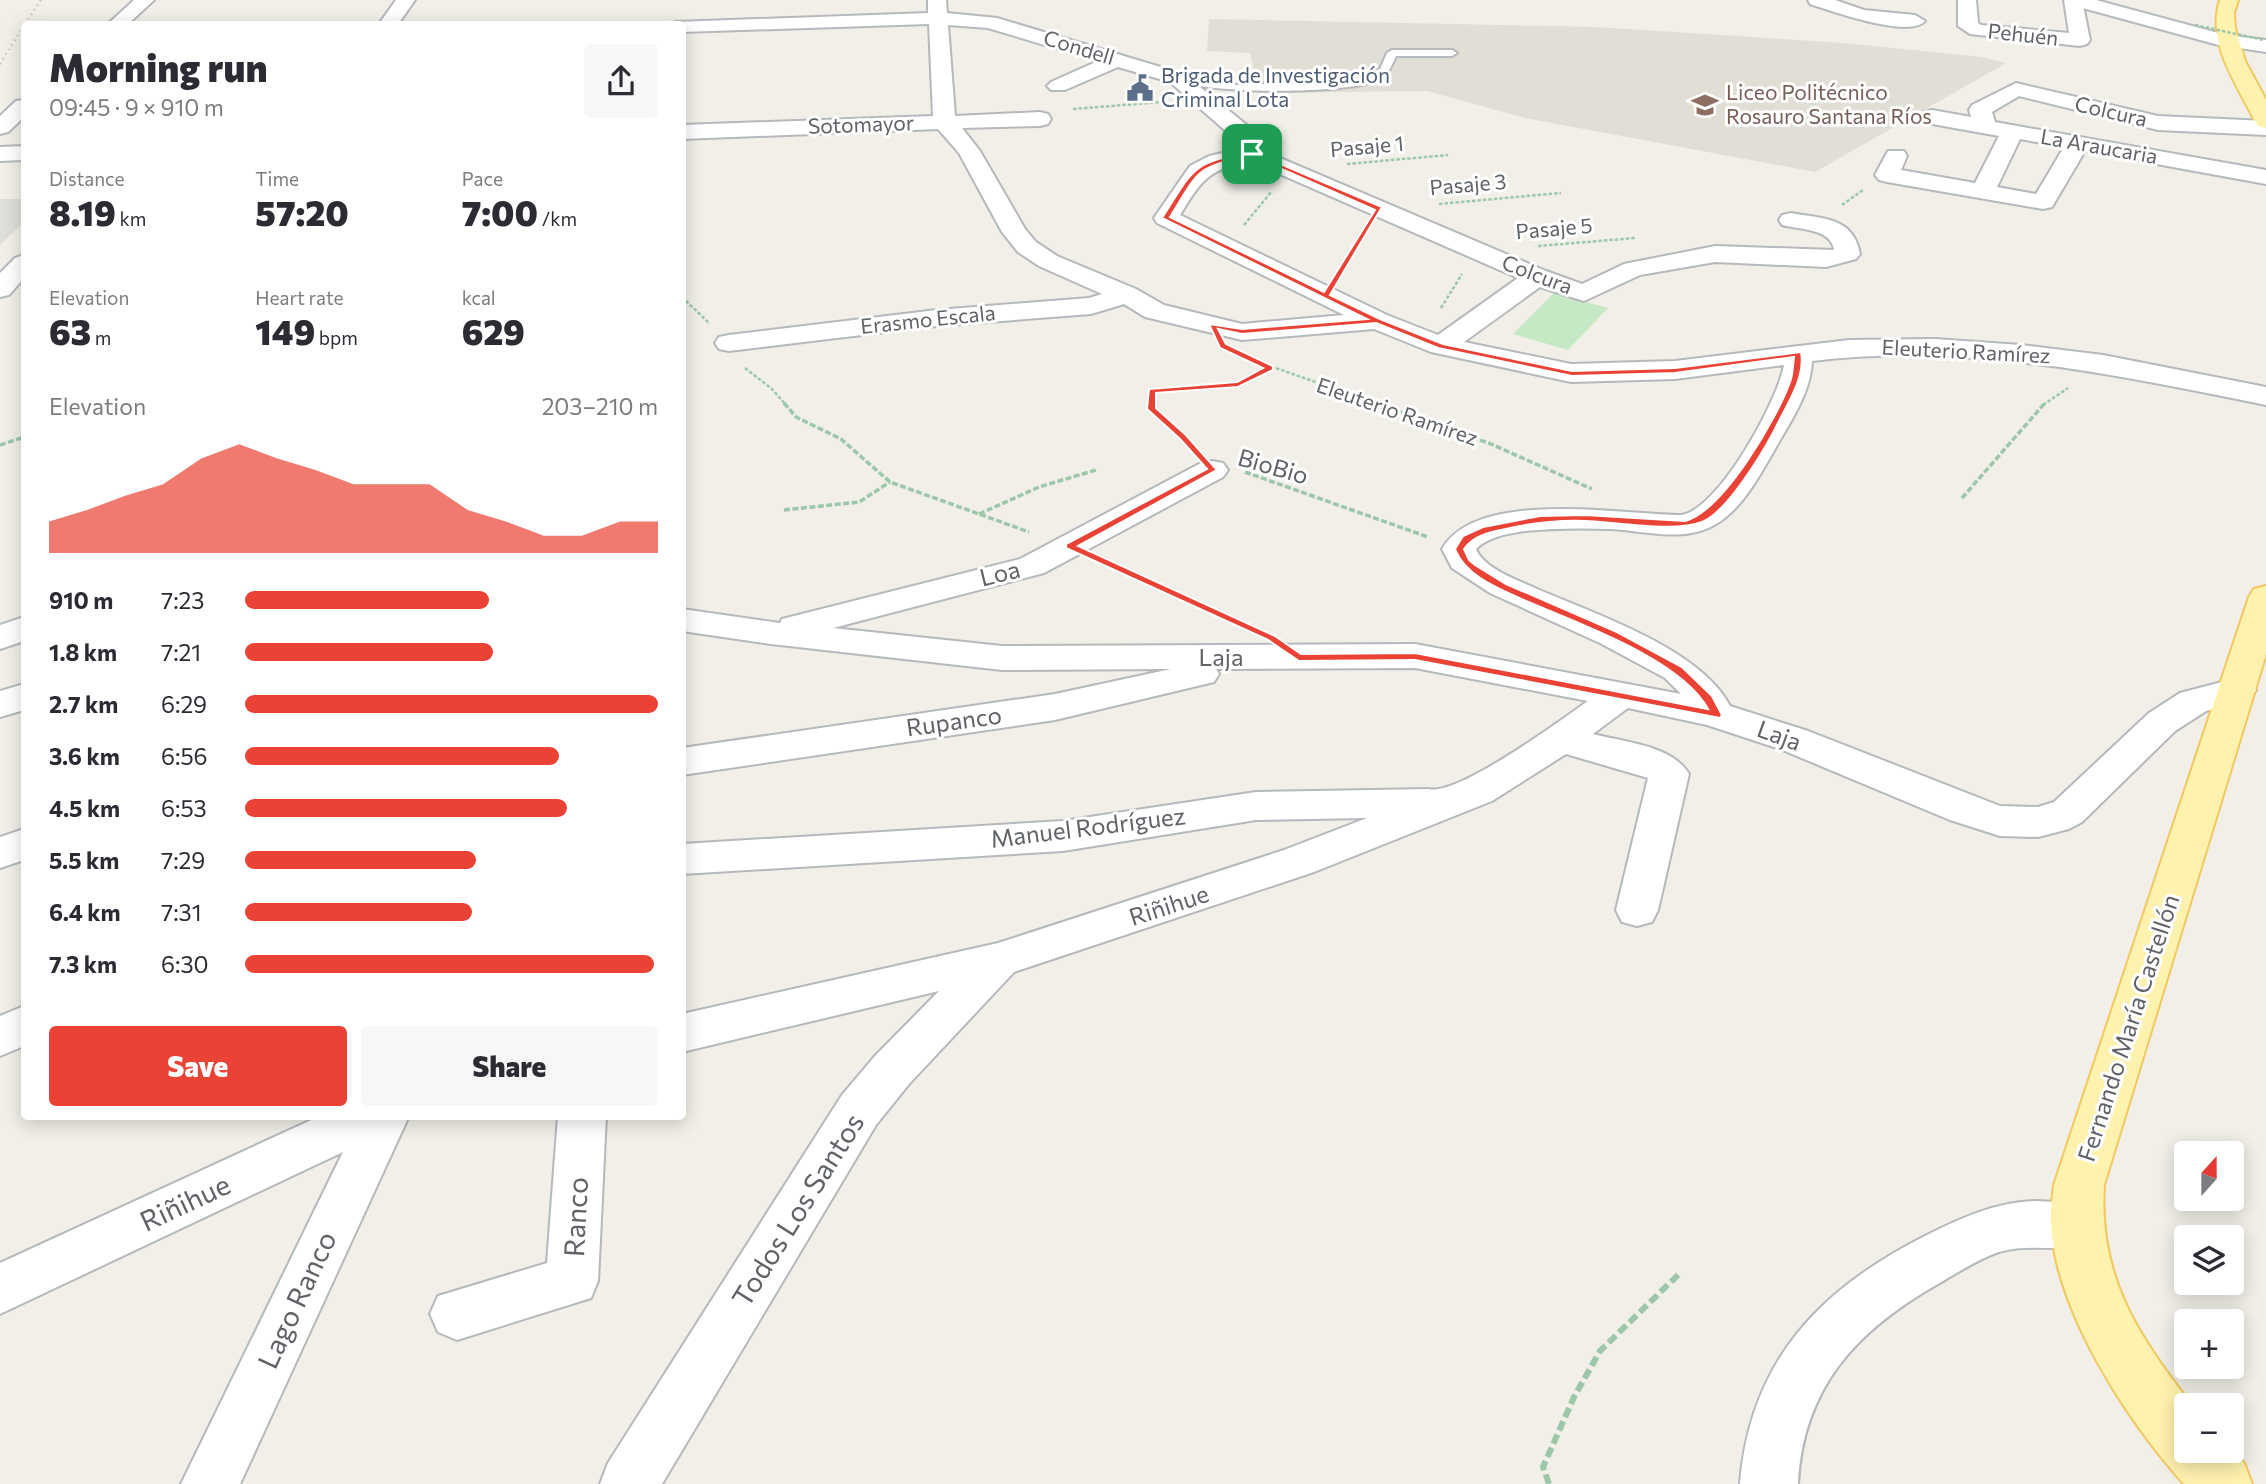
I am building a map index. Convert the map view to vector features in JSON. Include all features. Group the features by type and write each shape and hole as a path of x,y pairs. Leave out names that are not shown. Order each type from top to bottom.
{"main road":[{"path":"2230,0 2222,22 2226,41 2266,121"},
{"name":"Fernando María Castellón","path":"2174,1428 2121,1352 2099,1307 2076,1226 2079,1185 2266,597"},
{"path":"2204,1463 2223,1484"}],"street":[{"path":"120,21 145,0"},
{"path":"390,21 406,0"},
{"path":"1817,0 1861,15 1915,21"},
{"name":"Pehuén","path":"1967,0 1968,26 1999,34 2080,40 2074,0"},
{"path":"2074,0 2226,41 2265,43"},
{"path":"938,9 944,122"},
{"name":"Condell","path":"686,26 938,9 1002,24 1177,78 1251,140 1257,148 1252,154"},
{"path":"1058,86 1117,60"},
{"name":"Colcura","path":"1984,126 1980,110 2016,89 2158,123 2266,128"},
{"path":"0,127 21,109"},
{"name":"La Araucaria","path":"1932,117 2266,177"},
{"name":"Sotomayor","path":"686,132 1040,118"},
{"name":"Eleuterio Ramírez","path":"944,122 969,151 1014,232 1027,247 1048,261 1127,295 1155,311 1242,332 1377,321 1431,342 1572,373 1675,370 1875,347 1935,347 2021,353 2103,364 2266,396"},
{"path":"1983,190 2013,131"},
{"path":"1891,165 1983,190 2043,202 2078,143"},
{"path":"0,154 21,153"},
{"path":"1252,154 1215,160 1196,170 1166,218 1377,321"},
{"name":"Colcura","path":"1252,154 1537,278 1584,292 1633,269 1715,254 1826,259 1847,254 1845,241 1835,229"},
{"path":"1791,220 1835,229"},
{"path":"0,289 21,266"},
{"path":"1431,342 1537,278"},
{"path":"0,296 21,295"},
{"name":"Erasmo Escala","path":"729,343 937,318 1091,306 1127,295"},
{"path":"1716,715 1708,699 1678,670 1613,635 1502,586 1464,561 1460,549 1467,538 1486,530 1540,519 1585,518 1685,524 1702,520 1749,467 1795,378 1798,354"},
{"name":"Loa","path":"771,633 1032,566 1212,470"},
{"name":"Laja","path":"686,621 771,633 1002,658 1415,656 1716,715 1794,740 1981,817 2018,823 2055,819 2068,812 2147,735 2175,712 2193,702 2237,690"},
{"path":"0,638 21,629"},
{"name":"Rupanco","path":"686,761 1055,707 1201,674 1219,658"},
{"name":"Riñihue","path":"686,1032 998,960 1287,866 1451,802 1502,778 1562,739 1621,695"},
{"path":"0,705 21,697"},
{"path":"1562,739 1657,765 1669,774 1637,910"},
{"name":"Manuel Rodríguez","path":"686,859 1063,836 1256,806 1451,802"},
{"path":"0,853 21,845"},
{"name":"Todos Los Santos","path":"629,1484 859,1110 892,1070 998,960"},
{"path":"0,1037 21,1026"},
{"name":"Riñihue","path":"0,1289 361,1120"},
{"name":"Lago Ranco","path":"210,1484 383,1120"},
{"name":"Ranco","path":"457,1314 572,1280 582,1120"},
{"path":"1769,1484 1778,1428 1793,1386 1845,1318 1918,1265 1989,1231 2032,1224 2076,1226"}],"lane":[{"path":"1177,78 1236,88 1342,86 1375,78 1387,66 1392,53 1452,53"}],"path":[{"path":"2195,25 2265,43"},
{"name":"Pasaje 1","path":"1289,169 1448,155"},
{"path":"1835,229 1842,204 1891,165"},
{"path":"1226,248 1289,169"},
{"name":"Pasaje 3","path":"1379,209 1561,193"},
{"path":"1325,295 1379,209"},
{"name":"Pasaje 5","path":"1476,251 1635,238"},
{"path":"1431,342 1476,251"},
{"path":"686,301 729,343 740,365 772,389 796,417 841,439 890,482 1070,546 1271,638 1299,657"},
{"name":"Eleuterio Ramírez","path":"1212,325 1223,346 1270,368 1490,444 1592,489"},
{"path":"1962,498 2043,405 2103,364"},
{"name":"BioBio","path":"1270,368 1238,385 1152,390 1151,409 1183,437 1212,470 1250,473 1460,549"},
{"path":"0,445 21,437"},
{"path":"978,514 1039,487 1096,470"},
{"path":"784,510 859,502 890,482"},
{"path":"1549,1484 1543,1468 1586,1373 1615,1334 1680,1273"}],"shaded area":[{"name":"Liceo Politécnico Rosauro Santana Ríos","path":"1209,19 1596,27 1844,43 1982,57 2006,63 1815,172 1525,118 1427,91 1259,93 1250,53 1207,51"},
{"path":"0,199 21,199 21,225 0,245"}],"green space":[{"path":"1554,293 1608,308 1568,350 1513,334"}],"railway":[{"path":"27,21 41,0"},
{"path":"0,64 21,30"}],"place":[{"name":"Brigada de Investigación Criminal Lota","path":"1140,88"},
{"name":"Liceo Politécnico Rosauro Santana Ríos","path":"1705,105"}],"route":[{"path":"1252,154 1215,160 1196,170 1166,218 1377,321 1441,346 1508,362 1572,373 1644,373 1798,354 1795,378 1779,414 1749,467 1713,511 1702,520 1685,524 1585,518 1540,519 1486,530 1467,538 1460,549 1464,561 1502,586 1613,635 1678,670 1708,699 1716,715 1672,704 1415,656 1299,657 1271,638 1070,546 1212,470 1183,437 1151,409 1152,390 1238,385 1270,368 1223,346 1212,325 1242,332 1377,321 1325,295 1379,209 1252,154"}]}
